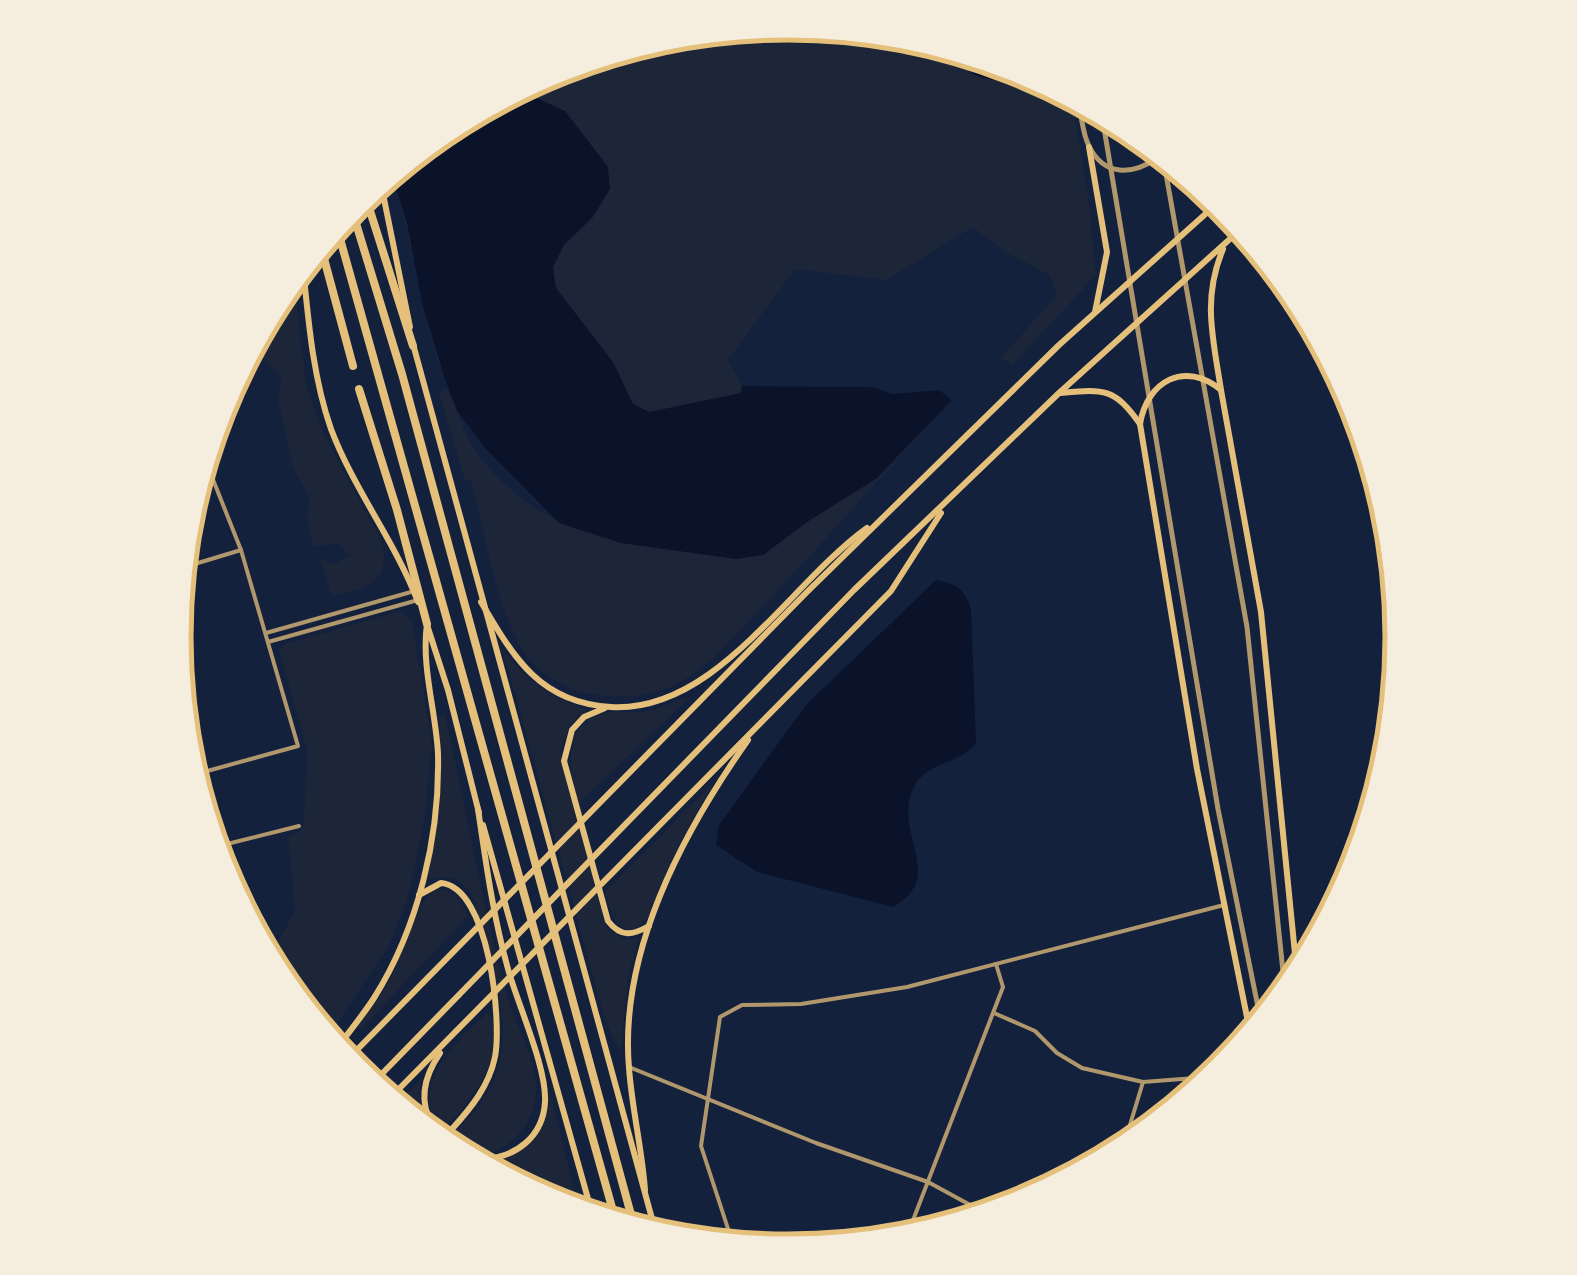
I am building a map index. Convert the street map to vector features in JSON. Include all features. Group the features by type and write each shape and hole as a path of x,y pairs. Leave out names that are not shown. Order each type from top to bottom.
{"highway":[{"path":"370,212 414,346"},
{"path":"356,226 402,374 631,1214"},
{"path":"340,243 612,1208"},
{"path":"325,261 353,366"},
{"path":"360,388 403,530 426,624"}],"main road":[{"path":"1089,147 1107,252 1095,313"},
{"path":"384,198 414,346 652,1219"},
{"path":"357,1050 888,513 1095,313 1208,212"},
{"path":"381,1074 854,590 1058,394 1232,237"},
{"path":"1226,243 1214,271 1209,312 1261,612 1295,953"},
{"path":"305,287 316,369 332,431 392,541 418,600 448,690 588,1200"},
{"path":"1222,390 1211,381 1180,376 1152,392 1143,404 1140,424 1197,769 1247,1020"},
{"path":"1058,394 1105,391 1116,396 1140,424"},
{"path":"398,1090 891,591 947,504"},
{"path":"482,602 518,662 543,685 572,700 606,707 653,705 690,690 724,664 838,549 888,513"},
{"path":"345,1038 380,987 404,940 433,832 438,783 436,728 424,646 426,624"},
{"path":"606,707 584,717 572,730 564,761 608,921 624,934 650,925"},
{"path":"645,1190 628,1067 630,1002 650,925 706,806 758,726"},
{"path":"478,809 490,893 515,995 538,1062 545,1102 535,1133 525,1146 495,1158"},
{"path":"418,896 441,883 458,888 474,914 492,975 498,1032 494,1058 480,1094 452,1129"},
{"path":"428,1114 424,1104 427,1078 449,1040"}],"street":[{"path":"1082,117 1089,147 1106,166 1121,172 1140,170 1151,162"},
{"path":"1105,131 1208,748 1258,1007"},
{"path":"1166,175 1258,705 1283,972"},
{"path":"206,771 298,746 240,550 212,478"},
{"path":"196,564 240,550"},
{"path":"266,633 414,592"},
{"path":"268,642 418,600"},
{"path":"228,844 299,826"},
{"path":"729,1232 702,1146 720,1017 742,1005 848,999 1224,905"},
{"path":"912,1222 1003,988 996,964"},
{"path":"994,1013 1035,1031 1057,1053 1082,1068 1142,1082 1191,1078"},
{"path":"628,1067 928,1182 971,1206"},
{"path":"1129,1128 1142,1082"}],"shaded area":[{"path":"749,41 828,41 943,60 1017,85 1074,113 1096,275 1012,365 1001,358 1057,295 1050,275 1005,252 973,227 886,280 795,269 728,360 742,386 873,387 892,394 939,390 952,400 713,659 678,683 658,691 615,697 571,688 552,678 535,665 512,630 471,480 465,481 439,392 448,388 431,336 395,188 490,120 560,85 672,51","holes":["459,414 484,447 555,519 525,501 496,476 472,446"]},
{"path":"965,67 1003,80 987,79"},
{"path":"534,97 565,111 608,167 610,189 592,218 564,245 553,267 556,288 613,362 633,404 649,412 741,393 742,386 873,387 892,394 939,390 952,400 876,479 763,555 736,559 621,543 559,523 484,447 457,411 422,303 407,223 395,188 457,141"},
{"path":"296,300 306,385 325,437 381,540 384,555 380,575 374,581 332,597 320,559 334,564 350,556 339,543 313,547 307,518 309,497 293,467 278,400 281,377 261,357"},
{"path":"936,580 958,588 971,608 976,743 924,774 911,794 908,810 918,870 908,896 893,907 757,872 716,845 719,825 806,705"},
{"path":"400,611 412,621 432,744 424,822 407,901 388,947 335,1026 277,945 295,910 288,836 299,833 304,823 307,749 279,650 286,644"},
{"path":"503,650 540,687 588,710 570,724 559,754 607,929 626,940 639,938 628,976 621,1053 606,1023"},
{"path":"683,698 686,701 579,803 571,762 575,737 581,727 606,713 647,711"},
{"path":"445,715 497,958 536,1081 534,1106 523,1128 505,1146 486,1152 454,1132 486,1095 497,1072 502,1022 494,971 473,897 454,879 427,880 440,801 439,717"},
{"path":"715,781 681,840 647,918 630,930 624,929 614,918 605,892"},
{"path":"437,888 457,895 468,916 360,1030 357,1026 390,980 422,904"},
{"path":"488,1012 494,1027 491,1060 474,1093 445,1126 434,1118 429,1097 439,1066"},
{"path":"422,1079 421,1109 405,1095"},
{"path":"550,1091 575,1196 499,1160 521,1145 535,1126"}]}
